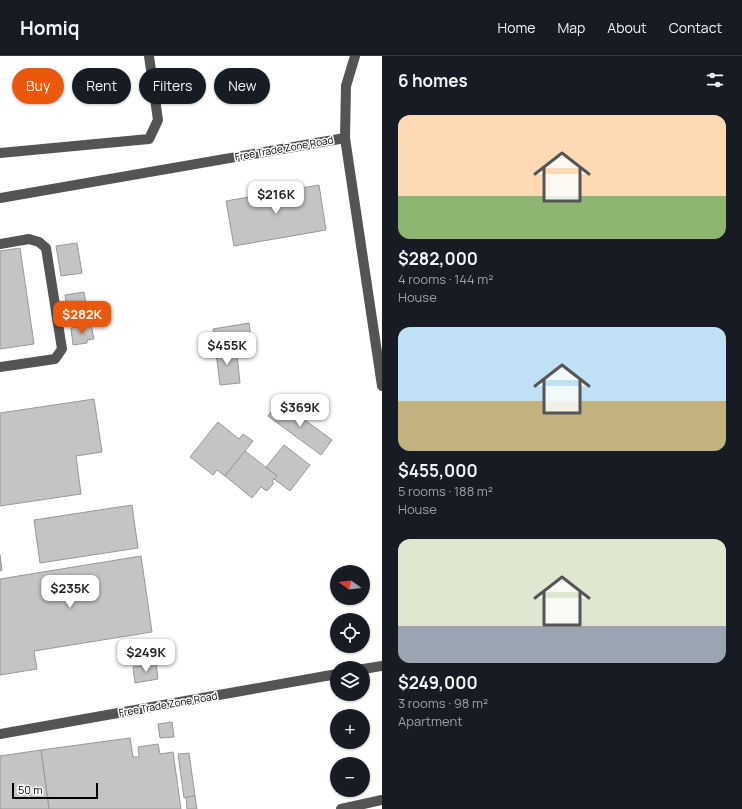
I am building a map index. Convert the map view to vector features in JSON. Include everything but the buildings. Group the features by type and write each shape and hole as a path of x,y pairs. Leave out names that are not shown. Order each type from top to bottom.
{"street":[{"path":"0,153 149,139 158,120 149,56"},
{"name":"Free Trade Zone Road","path":"355,56 346,86 345,138 382,386"},
{"name":"Free Trade Zone Road","path":"0,198 345,138"},
{"path":"0,244 29,239 38,242 46,248 62,349 55,359 0,367"},
{"path":"370,668 382,666"},
{"name":"Free Trade Zone Road","path":"0,734 330,675"},
{"path":"341,809 382,800"}]}
